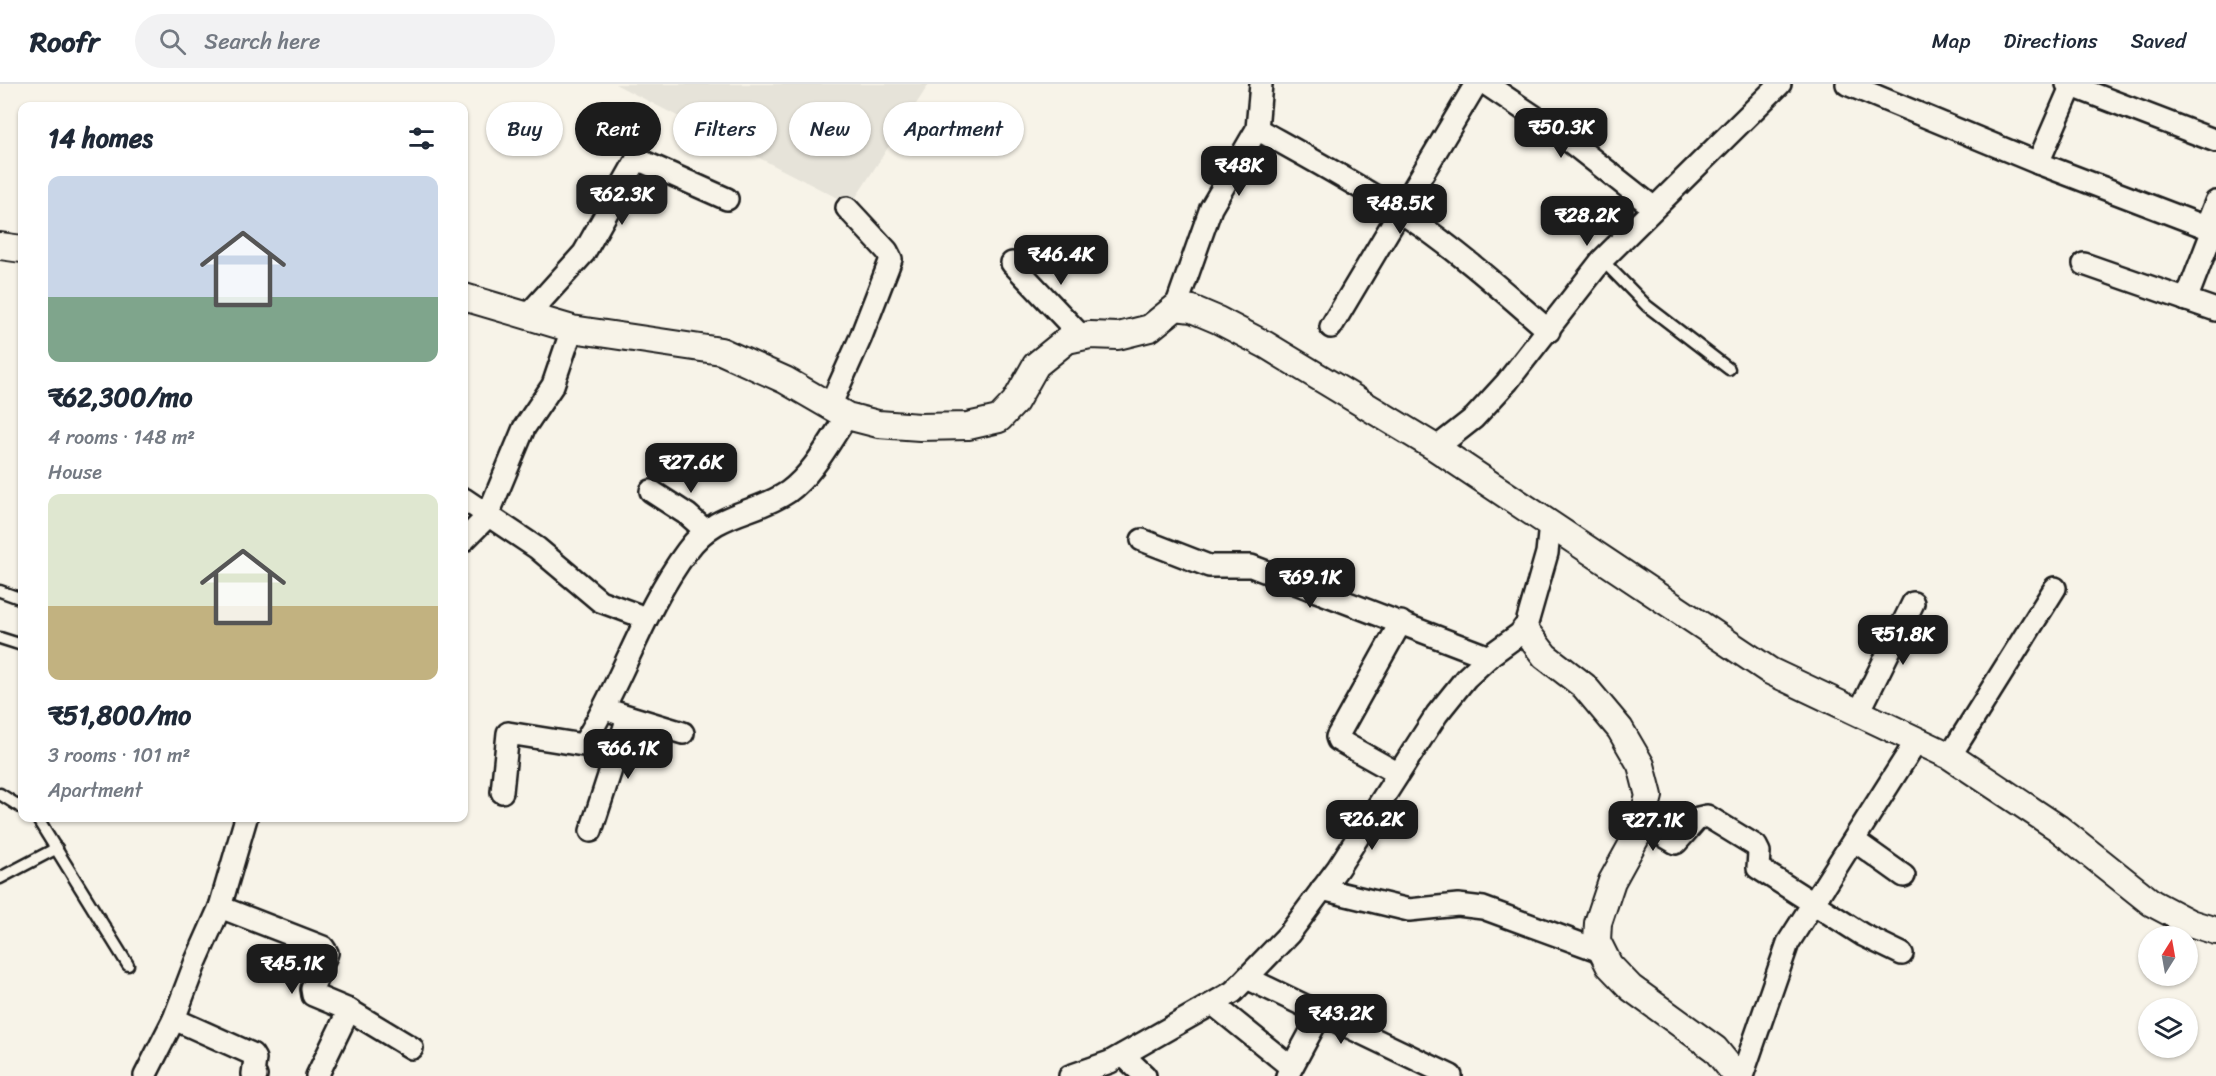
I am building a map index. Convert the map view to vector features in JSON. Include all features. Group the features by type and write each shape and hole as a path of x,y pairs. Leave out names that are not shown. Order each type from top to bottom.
{"street":[{"path":"468,298 572,329 721,351 785,380 838,411 878,424 920,427 968,426 999,419 1015,402 1036,365 1067,340 1082,337 1118,336 1150,328 1176,307 1211,208 1257,129 1261,84"},
{"path":"1331,327 1476,84"},
{"path":"1486,84 1559,133 1654,208"},
{"path":"1436,448 1474,418 1549,331 1602,260 1780,84"},
{"path":"1847,84 2038,163 2212,230"},
{"path":"2038,163 2069,86 2216,141"},
{"path":"1257,129 1401,213 1468,262 1549,331"},
{"path":"527,316 584,253 637,159 643,159 727,199"},
{"path":"2186,300 2212,230 2216,202"},
{"path":"502,792 508,733 580,746 585,743 646,618 687,551 715,523 787,492 816,463 838,411 860,339 891,259 887,251 847,208"},
{"path":"0,246 18,248"},
{"path":"1012,263 1082,337"},
{"path":"2084,264 2216,310"},
{"path":"1176,307 1192,309 1266,345 1436,448 1770,671 1950,756 2058,828 2152,903 2190,923 2216,930"},
{"path":"468,536 487,517 524,428 553,385 572,329"},
{"path":"651,491 688,515 706,531"},
{"path":"468,502 487,517 537,548 600,601 646,618"},
{"path":"1070,1076 1123,1055 1233,992 1289,934 1322,889 1437,714 1466,678 1525,630 1547,553 1550,524"},
{"path":"1142,540 1209,566 1251,566 1489,657"},
{"path":"1950,756 2055,588"},
{"path":"1859,712 1912,603"},
{"path":"1397,773 1338,741 1337,737 1401,622"},
{"path":"1525,630 1545,656 1584,686 1620,729 1641,765 1649,796 1642,823 1612,881 1598,923 1597,941 1609,965 1631,988 1716,1049 1737,1076"},
{"path":"602,708 683,733"},
{"path":"591,831 628,717"},
{"path":"1742,1076 1758,1036 1778,967 1788,943 1855,841 1917,740"},
{"path":"1642,823 1676,843 1698,818 1707,816 1755,846 1759,852 1758,868 1863,934 1902,954"},
{"path":"145,1076 174,1019 220,907 245,822"},
{"path":"1855,841 1904,876"},
{"path":"1322,889 1408,910 1458,905 1483,908 1603,952"},
{"path":"220,907 324,947 327,953 312,993 316,997 349,1010 412,1048"},
{"path":"1247,978 1451,1076"},
{"path":"1213,1004 1289,1071 1321,1013"},
{"path":"317,1076 349,1010"},
{"path":"174,1019 252,1054 255,1059 252,1074 256,1076"},
{"path":"1123,1055 1145,1076"}],"lane":[{"path":"1602,260 1647,306 1729,369"},
{"path":"0,591 18,598"},
{"path":"0,638 18,644"},
{"path":"0,794 18,805"},
{"path":"40,822 128,965"},
{"path":"0,878 57,848"}],"shaded area":[{"path":"615,84 929,84 917,102 883,102 883,155 851,205 755,156 777,156 777,102 673,102 673,114 661,108 661,102 650,102"}]}
